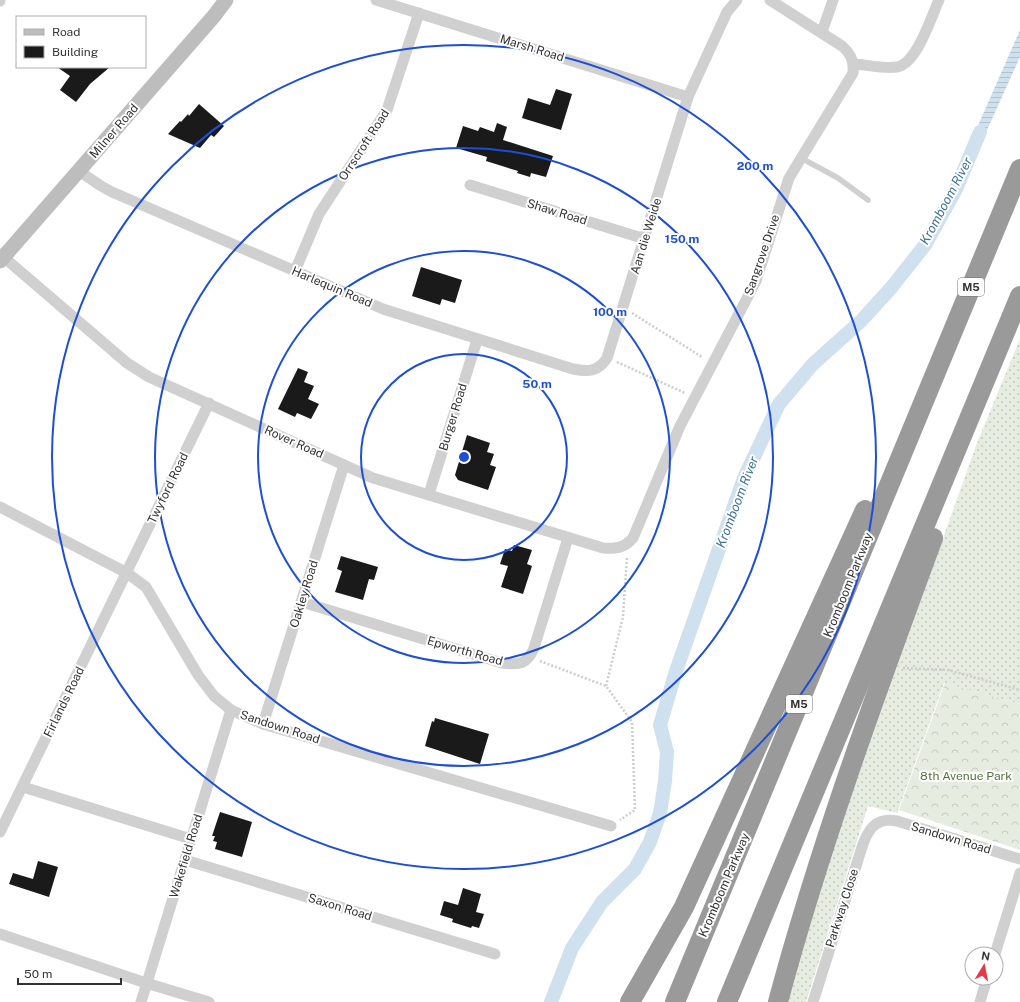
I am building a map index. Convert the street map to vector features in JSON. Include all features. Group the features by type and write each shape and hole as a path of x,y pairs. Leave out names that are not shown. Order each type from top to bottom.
{"highway":[{"name":"Kromboom Parkway","path":"675,1002 1020,169"},
{"path":"727,1002 1020,296"},
{"path":"778,1002 809,894 1009,321"},
{"path":"630,1002 684,907 902,426 910,415 922,405"}],"main road":[{"name":"Milner Road","path":"1,257 79,171 214,16 226,0"}],"street":[{"name":"Marsh Road","path":"376,0 688,96"},
{"path":"688,96 727,12 737,0"},
{"path":"770,0 842,46 850,54 854,64 890,68 899,67 907,62 919,45 939,0"},
{"path":"822,32 833,0"},
{"name":"Orrscroft Road","path":"295,271 319,214 387,110 419,13"},
{"name":"Sangrove Drive","path":"628,544 638,529 680,426 756,281 783,190 800,157 850,80 854,64"},
{"name":"Aan die Weide","path":"595,370 602,365 607,358 688,96"},
{"name":"Harlequin Road","path":"79,171 112,192 383,309 477,340 573,369 586,372 595,370"},
{"name":"Shaw Road","path":"470,185 645,239"},
{"name":"Rover Road","path":"1,257 137,371 373,478 430,494 603,548 620,548 628,544"},
{"name":"Burger Road","path":"430,494 477,340"},
{"name":"Twyford Road","path":"127,573 208,403"},
{"name":"Oakley Road","path":"263,724 344,465"},
{"name":"Sandown Road","path":"0,506 127,573 146,587 198,675 214,696 231,710 263,724 611,826"},
{"path":"530,657 568,538"},
{"name":"Firlands Road","path":"0,832 23,788 127,573"},
{"name":"Epworth Road","path":"302,602 502,663 522,663 530,657"},
{"name":"Wakefield Road","path":"141,1002 231,710"},
{"path":"23,788 191,839"},
{"path":"0,806 10,811"},
{"name":"Sandown Road","path":"882,821 897,821 1020,859"},
{"name":"Parkway Close","path":"813,1002 866,835 872,826 882,821"},
{"name":"Saxon Road","path":"185,860 495,954"},
{"path":"997,946 1020,873"},
{"path":"0,934 146,983 209,1002"},
{"path":"980,1002 985,986"}],"lane":[{"path":"800,157 838,178 868,200"}],"path":[{"path":"623,307 713,364"},
{"path":"607,358 695,397"},
{"path":"606,686 623,617 628,544"},
{"path":"530,657 606,686 632,722 634,810 611,826"},
{"path":"887,667 948,670 1020,690"}],"green space":[{"path":"1020,339 1020,704 944,683 897,813 868,806 806,1002 788,1002 799,958 842,821 977,443"},
{"name":"8th Avenue Park","path":"945,683 1020,704 1020,850 899,810"}],"water":[{"path":"1020,30 1020,57 978,150 969,146"}],"building":[{"path":"58,68 109,68 90,84 76,102 60,90 70,76"},
{"path":"556,89 572,94 561,130 522,118 528,98 550,105"},
{"path":"199,104 224,126 214,137 211,135 200,148 168,134 188,114 189,116"},
{"path":"497,123 507,127 503,140 553,156 546,177 531,173 530,177 517,173 518,171 486,161 487,157 456,148 463,126 478,131 480,127 494,132"},
{"path":"421,267 462,280 455,303 442,299 440,305 412,296"},
{"path":"298,368 308,372 304,382 314,386 308,399 319,404 311,419 297,413 295,417 278,409"},
{"path":"467,435 490,443 487,452 494,454 490,465 496,467 488,490 458,480 455,475"},
{"path":"514,545 532,550 527,564 532,566 523,594 501,587 508,566 500,564 505,549 512,551"},
{"path":"341,556 378,567 374,580 369,579 363,600 335,592 342,571 337,569"},
{"path":"435,718 489,734 480,764 425,746 432,721 434,722"},
{"path":"220,812 252,822 242,857 215,849 217,842 213,841 215,836 212,836"},
{"path":"38,861 58,867 49,897 9,884 13,873 33,879"},
{"path":"463,888 481,894 476,912 484,914 479,928 472,926 471,928 452,922 453,919 440,915 444,901 458,905"}],"waterway":[{"name":"Kromboom River","path":"551,1002 572,948 602,902 635,869 650,842 660,813 665,781 667,752 660,725 676,671 744,478 779,404 813,364 861,321 891,288 925,245 956,189 980,132"}]}
